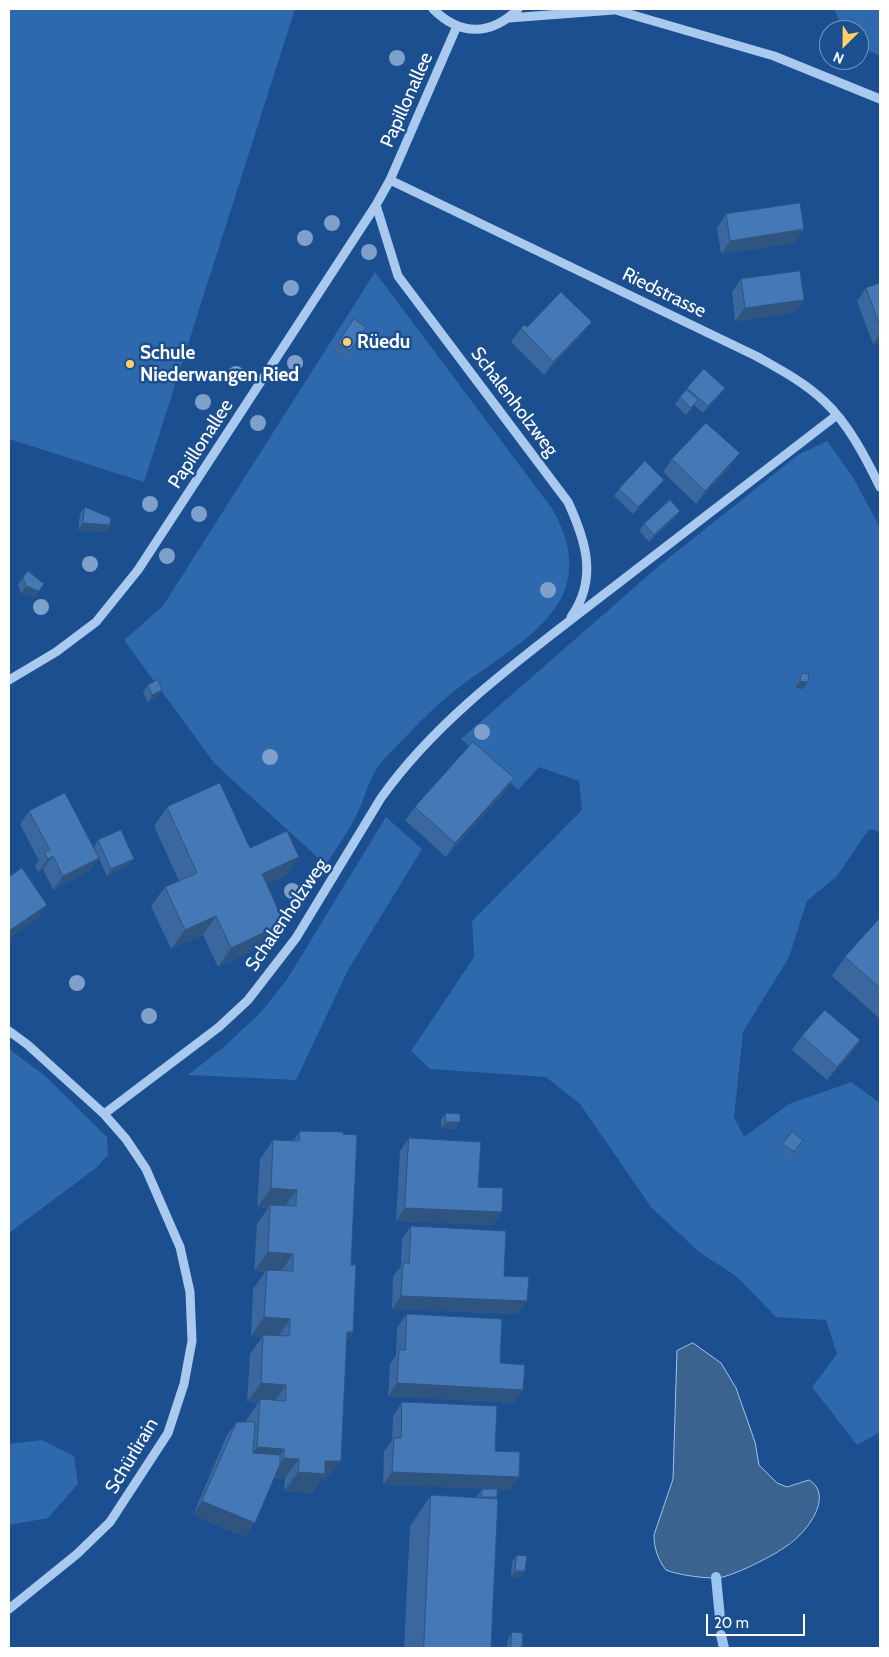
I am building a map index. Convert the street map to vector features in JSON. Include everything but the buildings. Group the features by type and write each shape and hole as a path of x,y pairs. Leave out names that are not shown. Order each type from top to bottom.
{"street":[{"path":"433,9 443,19 457,26 475,30 493,27 509,18 518,9"},
{"path":"509,18 613,9 774,56 880,99"},
{"name":"Papillonallee","path":"9,680 56,652 96,622 138,570 376,205 390,180 457,26"},
{"name":"Riedstrasse","path":"390,180 756,356 810,389 836,415 880,487"},
{"name":"Schalenholzweg","path":"376,205 398,276 568,502 580,527 587,551 587,581 580,603 565,625"},
{"name":"Schalenholzweg","path":"104,1114 219,1026 248,1000 296,938 369,816 394,780 456,714 565,625 836,415"},
{"path":"9,1030 104,1114"},
{"name":"Schürlirain","path":"9,1609 77,1554 110,1522 168,1433 184,1384 192,1341 190,1292 180,1247 146,1169 126,1139 104,1114"}],"shaded area":[{"path":"9,9 295,9 144,482 9,439"},
{"path":"834,9 880,9 880,56 869,51 869,20 839,20"},
{"path":"375,272 553,510 567,545 569,575 560,600 544,622 522,642 446,698 384,759 372,777 348,831 326,865 215,764 124,640 163,606"},
{"path":"827,441 853,477 880,528 880,832 869,829 837,876 807,901 789,957 743,1032 734,1117 744,1137 789,1104 851,1082 880,1103 880,1432 857,1445 812,1387 837,1354 826,1320 776,1317 736,1276 699,1252 651,1207 580,1104 546,1077 430,1069 411,1051 474,957 472,921 582,810 579,781 539,767 518,790 461,739 660,565 798,455"},
{"path":"386,817 422,849 348,970 296,1080 188,1075 225,1046 261,1012 286,981"},
{"path":"9,1049 44,1075 107,1137 108,1155 96,1168 9,1233"},
{"path":"693,1343 721,1363 736,1388 755,1442 759,1465 777,1483 787,1487 809,1480 816,1487 819,1495 819,1504 815,1514 803,1532 795,1539 782,1549 757,1563 730,1575 718,1578 678,1574 666,1570 659,1558 654,1540 673,1479 677,1351"},
{"path":"42,1440 74,1456 78,1484 48,1518 9,1525 9,1444"}],"waterway":[{"path":"716,1577 720,1618"},
{"path":"721,1635 724,1648"}],"place":[{"name":"Rüedu","path":"347,342"},
{"name":"Schule Niederwangen Ried","path":"130,364"}]}
